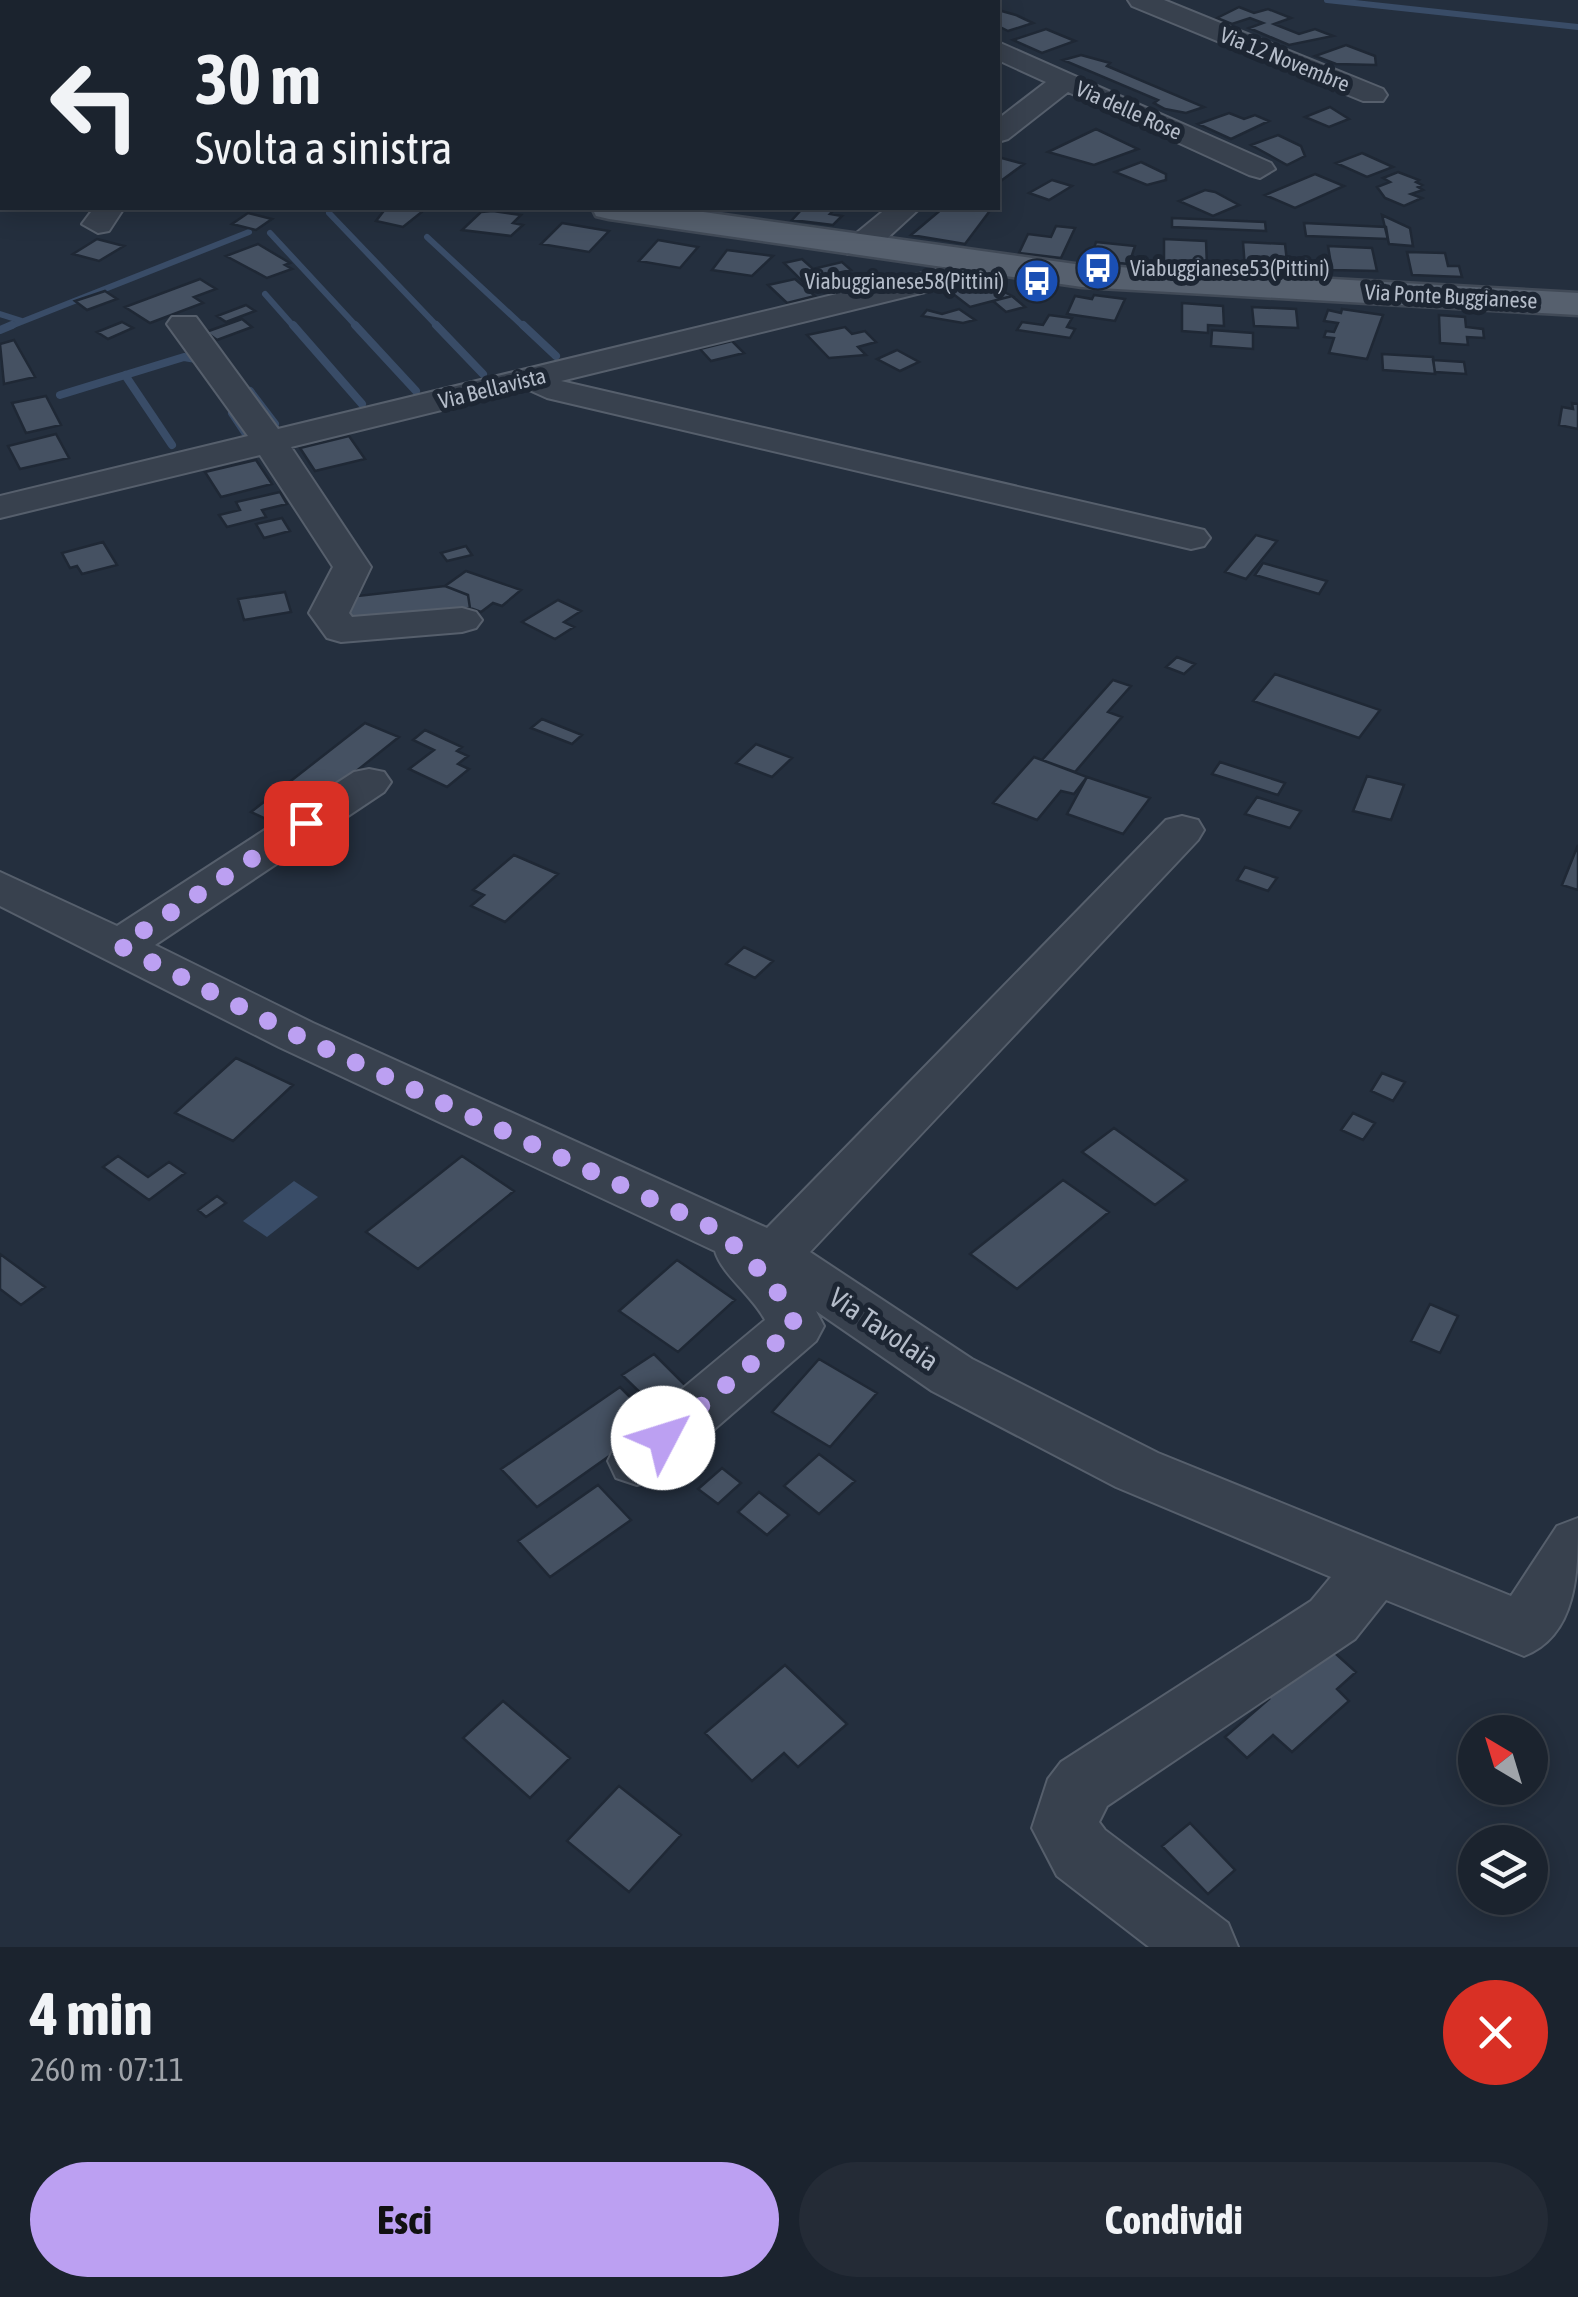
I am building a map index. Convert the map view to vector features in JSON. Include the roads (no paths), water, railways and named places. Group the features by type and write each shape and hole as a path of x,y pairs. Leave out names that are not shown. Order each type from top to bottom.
{"main road":[{"name":"Via Ponte Buggianese","path":"622,210 982,263 1205,284 1578,304"}],"street":[{"name":"Via 12 Novembre","path":"1142,0 1373,95"},
{"name":"Via delle Rose","path":"1000,51 1260,169"},
{"path":"1000,131 1065,81"},
{"path":"860,247 904,210"},
{"name":"Via Bellavista","path":"0,507 950,276 982,263"},
{"path":"184,324 270,442 352,568 329,613 341,630 462,620"},
{"path":"533,378 547,388 1191,538"},
{"path":"120,946 368,782"},
{"path":"774,1255 1182,830"},
{"name":"Via Tavolaia","path":"0,887 296,1035 774,1255 952,1375 1137,1470 1524,1629 1578,1544"},
{"path":"636,1461 796,1326 772,1282 718,1230"},
{"path":"1184,1939 1081,1853 1066,1828 1071,1801 1084,1784 1332,1620 1374,1568"}],"water":[{"path":"294,1181 318,1197 267,1237 243,1221"}],"waterway":[{"path":"1327,0 1578,27"},
{"path":"329,213 439,328"},
{"path":"6,328 249,232"},
{"path":"270,233 358,328"},
{"path":"427,237 525,328"},
{"path":"265,294 295,328"},
{"path":"0,314 22,321"},
{"path":"0,330 12,325"},
{"path":"293,325 362,404"},
{"path":"355,325 416,391"},
{"path":"436,325 483,374"},
{"path":"523,325 556,356"},
{"path":"125,375 184,357 196,359 200,366"},
{"path":"60,395 125,375"},
{"path":"125,375 172,445"},
{"path":"250,391 275,424"},
{"path":"232,413 250,440 244,441"}],"place":[{"name":"Viabuggianese53(Pittini)","path":"1098,268"},
{"name":"Viabuggianese58(Pittini)","path":"1037,281"}]}
